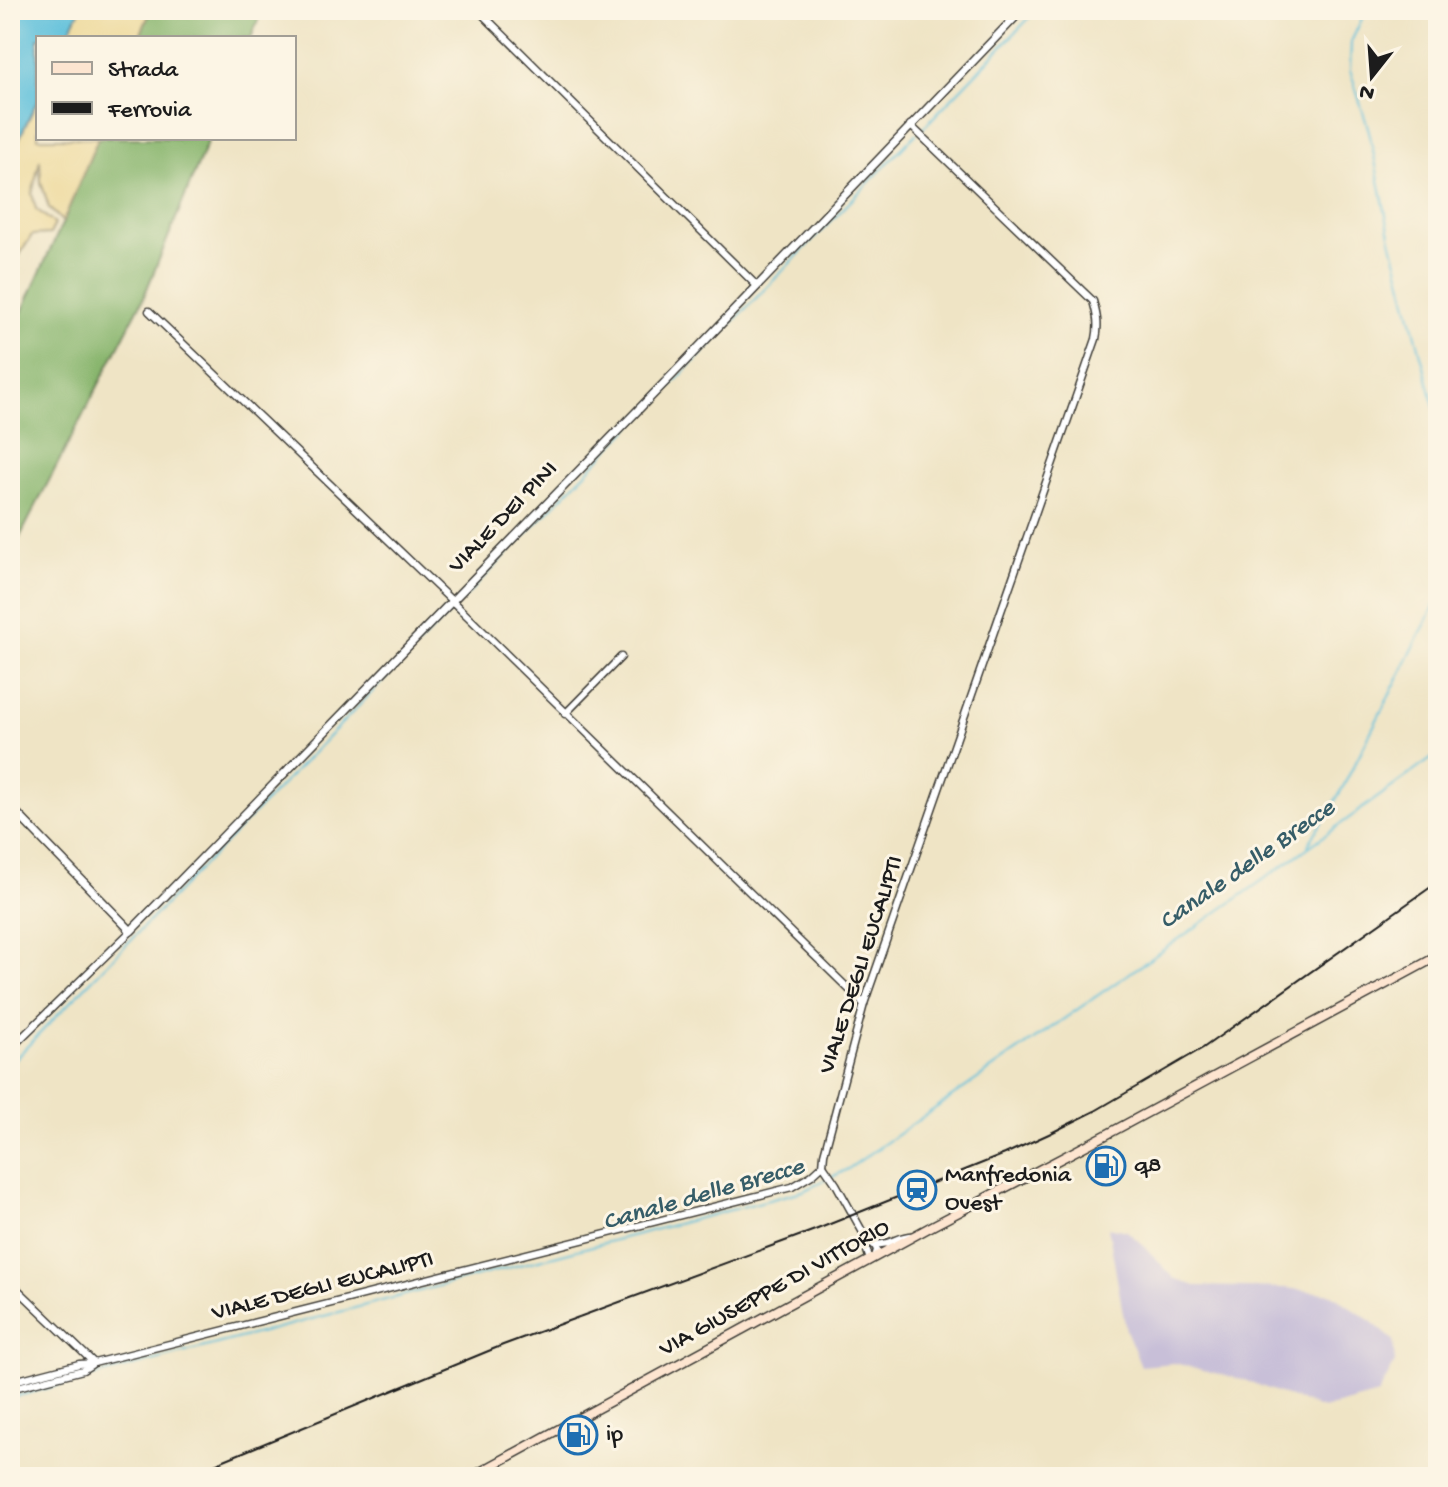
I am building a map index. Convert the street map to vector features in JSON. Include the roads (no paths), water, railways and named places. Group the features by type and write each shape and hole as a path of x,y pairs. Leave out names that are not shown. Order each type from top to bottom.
{"main road":[{"name":"VIA GIUSEPPE DI VITTORIO","path":"471,1477 1438,956"}],"street":[{"path":"478,10 757,286"},
{"name":"VIALE DEI PINI","path":"10,1049 131,931 1022,10"},
{"name":"VIALE DEGLI EUCALIPTI","path":"10,1382 792,1187 826,1168 824,1154 864,1004 1098,327 1093,301 912,127"},
{"path":"149,311 452,601 864,1004"},
{"path":"565,714 621,657"},
{"path":"10,806 131,931"},
{"path":"826,1168 866,1238 874,1244 877,1250 873,1259 867,1251 866,1238"},
{"path":"874,1244 884,1245 905,1235 915,1236"},
{"path":"12,1287 94,1363"},
{"name":"VIALE DEGLI EUCALIPTI","path":"10,1389 83,1370 94,1363"}],"water":[{"path":"10,10 80,10 67,36 36,36 36,103 10,158"}],"waterway":[{"path":"921,130 1037,10"},
{"path":"1366,10 1351,42 1350,70 1369,131 1390,235 1438,421"},
{"path":"462,600 916,134"},
{"path":"1308,845 1341,791 1438,599"},
{"path":"10,1064 450,612"},
{"name":"Canale delle Brecce","path":"10,1398 803,1191 848,1169 1242,895 1438,754"}],"railway":[{"path":"183,1477 503,1345 815,1230 1051,1133 1203,1048 1438,882"}],"place":[{"name":"q8","path":"1106,1166"},
{"name":"Manfredonia Ovest","path":"917,1190"},
{"name":"ip","path":"578,1435"}]}
